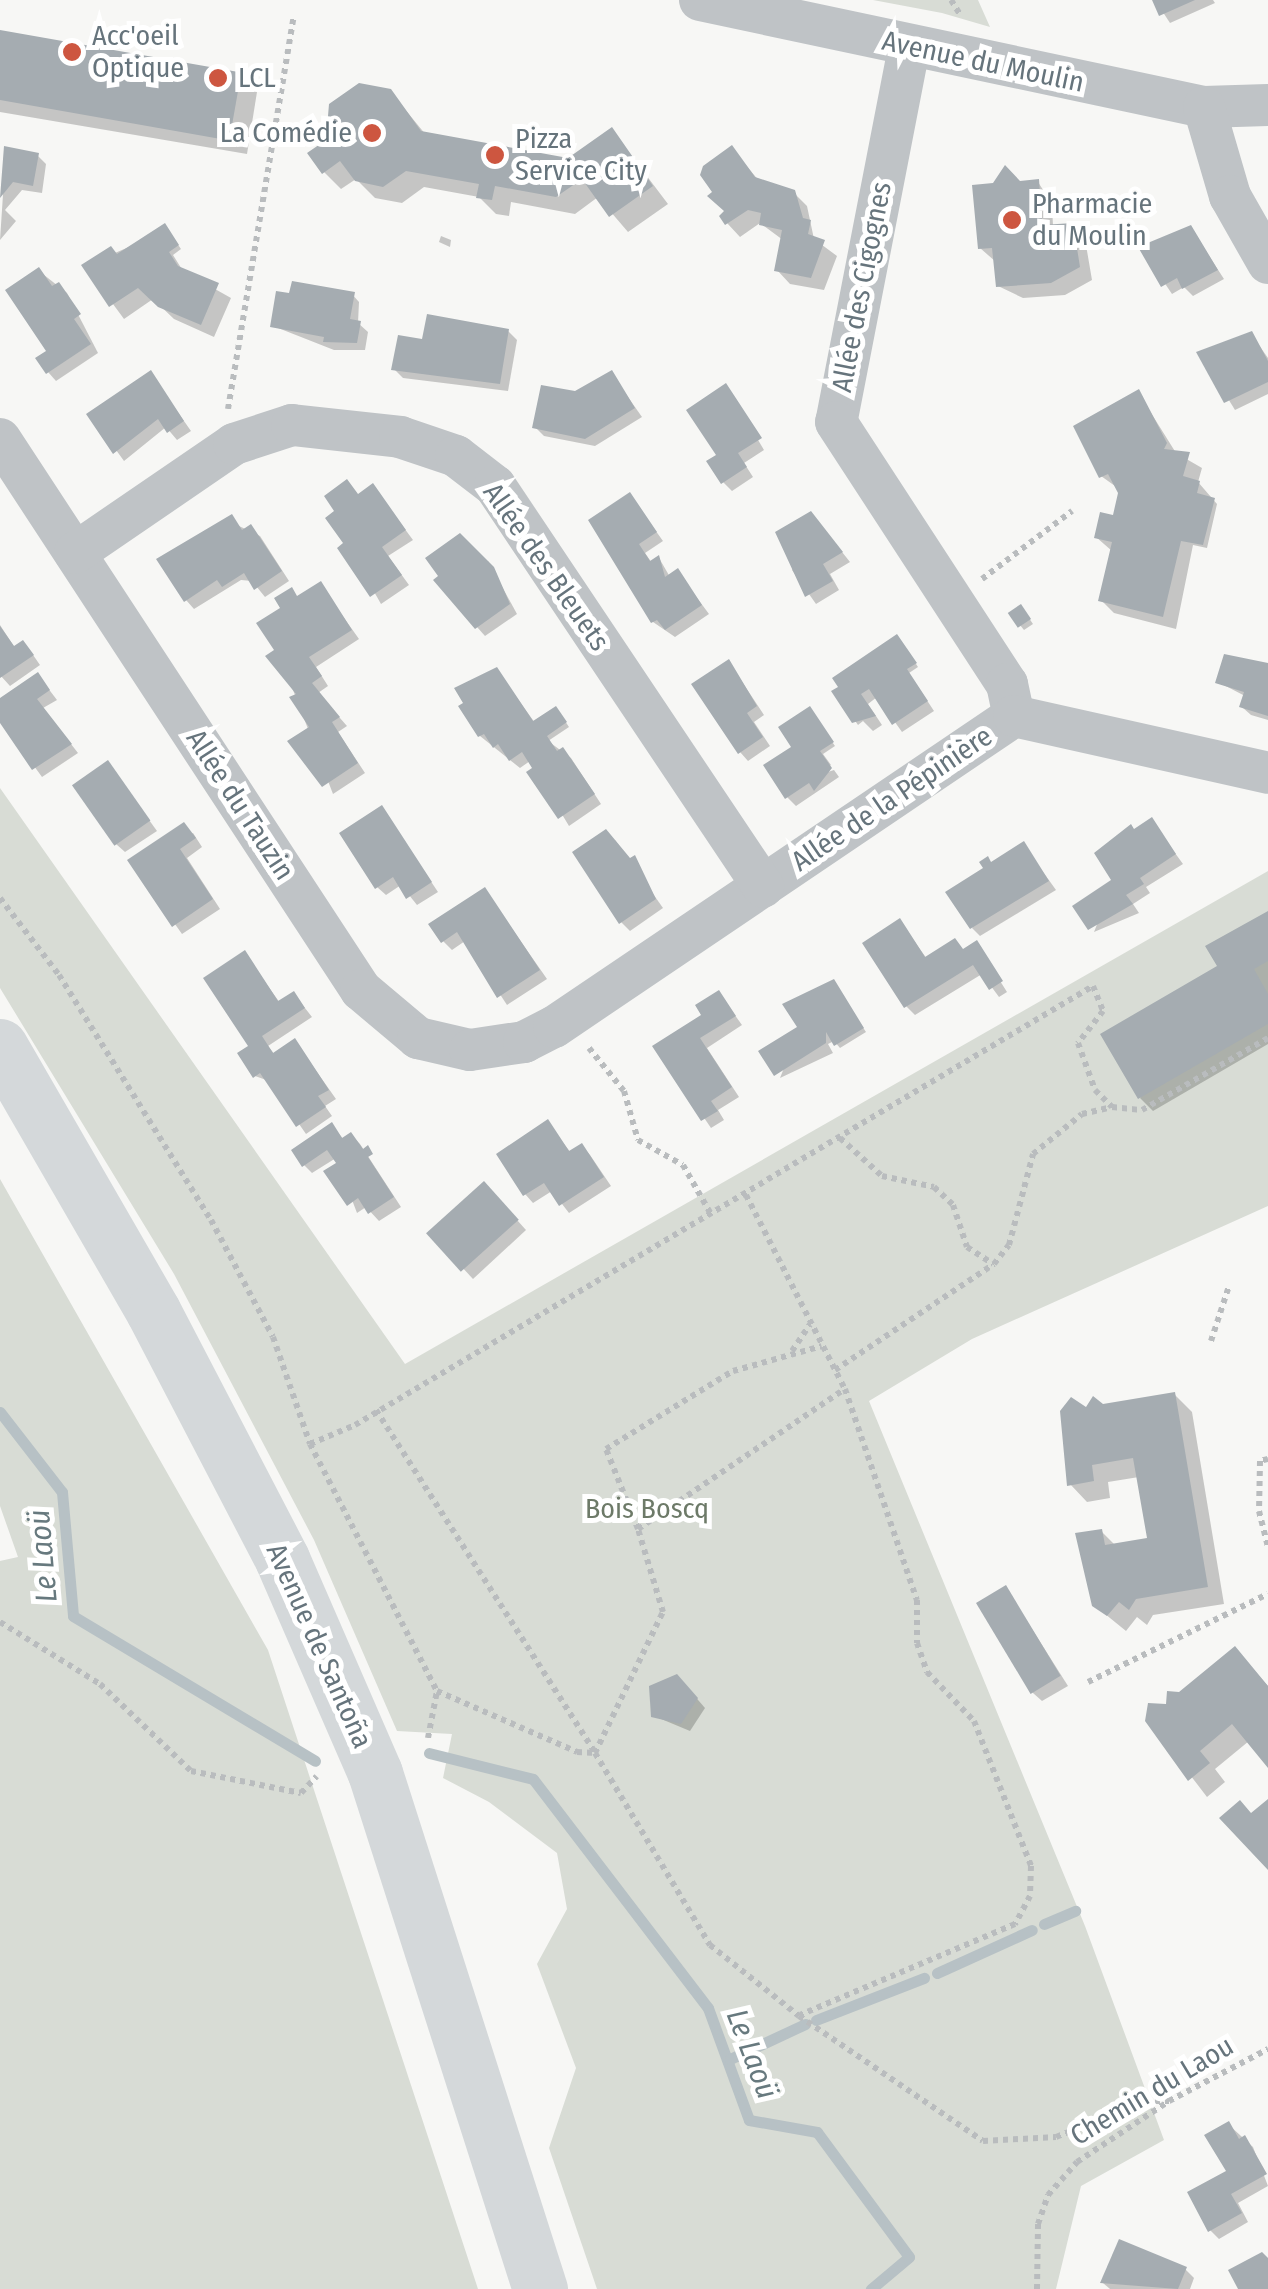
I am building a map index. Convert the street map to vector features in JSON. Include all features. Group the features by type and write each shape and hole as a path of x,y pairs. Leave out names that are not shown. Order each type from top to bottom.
{"main road":[{"name":"Avenue de Santoña","path":"0,1046 135,1278 282,1559 360,1738 478,2079 540,2289"}],"street":[{"name":"Avenue du Moulin","path":"700,0 909,48 1204,107 1268,105"},
{"name":"Allée des Cigognes","path":"909,48 836,422 1007,684 1014,716"},
{"path":"1204,107 1230,196 1268,263"},
{"name":"Allée des Bleuets","path":"75,553 234,444 292,425 344,428 456,456 495,486 764,887"},
{"name":"Allée du Tauzin","path":"0,439 361,990 390,1020 418,1038 470,1050 524,1042 554,1027"},
{"name":"Allée de la Pépinière","path":"554,1027 1014,716 1268,773"}],"path":[{"path":"234,444 224,432 294,15"},
{"path":"953,601 1072,511"},
{"path":"0,898 59,975 211,1220 273,1338 310,1444 437,1691 428,1738"},
{"path":"310,1444 712,1216 1093,986 1103,1011 1078,1043 1095,1090 1112,1107"},
{"path":"554,1027 594,1051 624,1090 638,1140 684,1165 712,1216"},
{"path":"835,1370 994,1264 1009,1244 1033,1154 1082,1114 1112,1107 1142,1110 1268,1038"},
{"path":"840,1138 882,1176 934,1187 952,1205 967,1248 994,1264"},
{"path":"746,1195 845,1389 916,1600 917,1644 927,1672 974,1721 1030,1866 1030,1896 1015,1924 800,2016"},
{"path":"1211,1341 1229,1286"},
{"path":"791,1352 810,1323"},
{"path":"595,1753 663,1612 638,1529 606,1449 734,1371 822,1346"},
{"path":"638,1529 845,1389"},
{"path":"376,1410 595,1753 710,1945 800,2016 984,2141 1056,2137 1144,2100 1169,2101"},
{"path":"1268,1460 1260,1461 1259,1511 1268,1547"},
{"path":"1088,1682 1268,1594"},
{"path":"0,1622 100,1684 191,1771 301,1793 317,1776"},
{"path":"437,1691 577,1752 595,1753"},
{"name":"Chemin du Laou","path":"1037,2289 1038,2224 1048,2194 1076,2162 1169,2101 1268,2049"}],"green space":[{"path":"873,0 978,0 990,27 942,13"},
{"name":"Bois Boscq","path":"0,788 405,1364 1268,871 1268,1206 972,1339 869,1401 1085,1926 1164,2140 1081,2186 1056,2289 597,2289 549,2148 576,2068 537,1964 567,1909 557,1853 489,1802 443,1778 452,1734 397,1731 314,1540 174,1274 0,988"},
{"path":"0,1179 268,1650 478,2289 0,2289 0,1561 18,1557 0,1506"}],"building":[{"path":"1152,0 1195,0 1159,16"},
{"path":"0,30 241,73 229,140 0,100"},
{"path":"359,83 391,89 421,131 568,158 612,127 653,186 609,217 582,179 556,197 495,186 492,200 476,198 479,184 406,171 383,187 355,181 340,161 322,174 307,153 326,140 329,104"},
{"path":"732,145 755,177 795,190 803,218 811,220 808,234 825,240 811,278 774,271 782,230 759,225 761,213 748,210 725,225 719,216 724,211 707,196 712,192 700,175 703,166"},
{"path":"4,146 39,153 33,186 13,182 0,198"},
{"path":"1005,165 1020,181 1039,179 1042,225 1073,223 1080,267 1051,283 996,287 992,248 978,249 972,185 993,183"},
{"path":"165,223 179,245 169,252 178,266 219,283 201,325 158,307 138,288 109,307 81,265 111,246 117,254"},
{"path":"1191,225 1218,270 1182,289 1177,278 1161,287 1138,247"},
{"path":"39,267 52,286 59,282 81,314 74,319 91,344 46,374 35,358 46,351 5,290"},
{"path":"292,281 355,292 350,319 361,321 357,343 323,342 324,337 270,327 276,291 289,293"},
{"path":"427,314 509,329 500,384 391,370 398,335 422,339"},
{"path":"1252,331 1268,361 1268,382 1224,403 1196,352"},
{"path":"151,370 184,421 167,433 158,419 113,454 86,414"},
{"path":"612,370 635,408 585,439 532,428 541,385 575,391"},
{"path":"726,383 762,438 738,453 747,467 721,484 706,461 716,455 686,410"},
{"path":"1139,389 1167,443 1164,449 1190,452 1183,476 1200,481 1197,493 1215,498 1203,545 1181,541 1163,617 1098,601 1112,542 1094,538 1100,512 1113,515 1118,493 1108,474 1099,478 1073,426"},
{"path":"347,479 358,494 373,483 406,530 382,547 402,575 370,597 337,548 343,543 325,518 334,511 324,496"},
{"path":"630,492 657,532 639,544 650,561 659,555 665,577 678,568 702,605 665,630 657,620 651,623 588,520"},
{"path":"811,511 843,552 823,564 833,581 805,597 775,532"},
{"path":"232,514 242,530 251,524 282,571 254,590 244,573 222,587 217,580 184,602 156,559"},
{"path":"460,533 494,567 510,604 475,629 433,580 438,576 425,558"},
{"path":"321,581 352,630 309,657 322,676 312,683 340,717 332,722 358,763 322,787 287,741 309,727 289,697 296,694 265,656 274,650 256,623 280,608 274,598 292,587 297,596"},
{"path":"1021,604 1031,619 1018,628 1008,613"},
{"path":"0,626 14,646 23,640 34,655 0,678"},
{"path":"897,634 917,663 907,669 928,701 892,725 869,689 861,694 876,716 852,723 831,691 838,687 832,678"},
{"path":"1224,654 1268,663 1268,716 1239,707 1244,692 1215,683"},
{"path":"729,659 757,706 747,713 763,737 738,754 691,684"},
{"path":"497,667 533,721 556,706 567,722 547,736 557,751 563,747 595,794 558,819 526,772 532,768 522,752 509,761 498,744 493,748 484,734 478,737 458,706 463,703 454,688"},
{"path":"38,672 50,690 37,699 72,744 32,770 0,723 0,698"},
{"path":"810,706 834,742 820,751 832,768 814,791 809,783 785,799 763,765 791,747 778,727"},
{"path":"108,760 150,821 114,846 72,785"},
{"path":"382,805 432,882 406,899 393,877 375,889 339,833"},
{"path":"1152,817 1176,854 1140,878 1144,884 1126,895 1133,904 1088,930 1072,906 1111,880 1094,853 1131,824 1134,829"},
{"path":"184,822 196,838 180,849 213,899 172,927 127,860"},
{"path":"606,829 630,858 635,855 656,899 619,924 572,852"},
{"path":"1024,841 1049,881 970,929 945,892 983,868 979,862 988,856 991,862"},
{"path":"485,887 540,970 497,998 457,932 441,943 428,924"},
{"path":"1268,911 1268,961 1254,969 1268,994 1268,1024 1138,1099 1100,1034 1217,966 1205,946"},
{"path":"900,918 925,957 955,938 963,949 977,940 1003,981 989,990 973,965 904,1008 862,943"},
{"path":"245,950 278,1001 294,991 305,1008 262,1036 273,1053 295,1038 329,1090 318,1096 326,1107 296,1127 260,1073 253,1078 237,1053 248,1046 203,978"},
{"path":"834,979 864,1028 834,1046 826,1032 826,1043 774,1076 758,1051 797,1027 782,1004"},
{"path":"719,990 736,1016 700,1038 732,1087 711,1101 718,1111 701,1121 652,1046 701,1015 695,1005"},
{"path":"548,1119 569,1151 582,1143 604,1177 559,1206 544,1183 523,1196 496,1154"},
{"path":"332,1122 342,1138 351,1132 363,1149 368,1145 373,1154 368,1157 394,1197 368,1214 358,1198 347,1206 323,1171 336,1163 327,1150 302,1167 291,1150"},
{"path":"484,1181 519,1220 461,1272 426,1233"},
{"path":"1175,1392 1208,1587 1136,1599 1129,1610 1119,1602 1107,1616 1092,1606 1075,1533 1102,1529 1105,1545 1147,1538 1133,1458 1092,1465 1094,1481 1067,1486 1060,1411 1071,1397 1086,1407 1093,1396 1103,1404"},
{"path":"1006,1585 1061,1676 1031,1694 976,1603"},
{"path":"1235,1646 1268,1686 1268,1768 1232,1724 1200,1751 1210,1763 1188,1781 1145,1721 1148,1703 1166,1704 1167,1691 1179,1692"},
{"path":"677,1674 698,1698 681,1724 651,1717 649,1686"},
{"path":"1268,1799 1268,1870 1219,1818 1240,1800 1251,1813"},
{"path":"1229,2121 1239,2139 1245,2135 1267,2174 1231,2194 1242,2213 1208,2232 1187,2192 1226,2171 1204,2135"},
{"path":"1119,2239 1187,2267 1178,2289 1100,2283"},
{"path":"1262,2252 1268,2258 1268,2289 1238,2289 1228,2270"}],"waterway":[{"name":"Le Laoü","path":"0,1412 62,1492 73,1616 315,1761"},
{"name":"Le Laoü","path":"429,1753 533,1779 708,2008 749,2120 817,2132 909,2257 871,2289"},
{"path":"1044,1924 1075,1911"},
{"path":"937,1973 1032,1930"},
{"path":"816,2020 924,1978"},
{"path":"730,2059 805,2024"}],"place":[{"name":"Acc'oeil Optique","path":"72,52"},
{"name":"LCL","path":"218,78"},
{"name":"La Comédie","path":"372,133"},
{"name":"Pizza Service City","path":"495,155"},
{"name":"Pharmacie du Moulin","path":"1012,220"}]}
